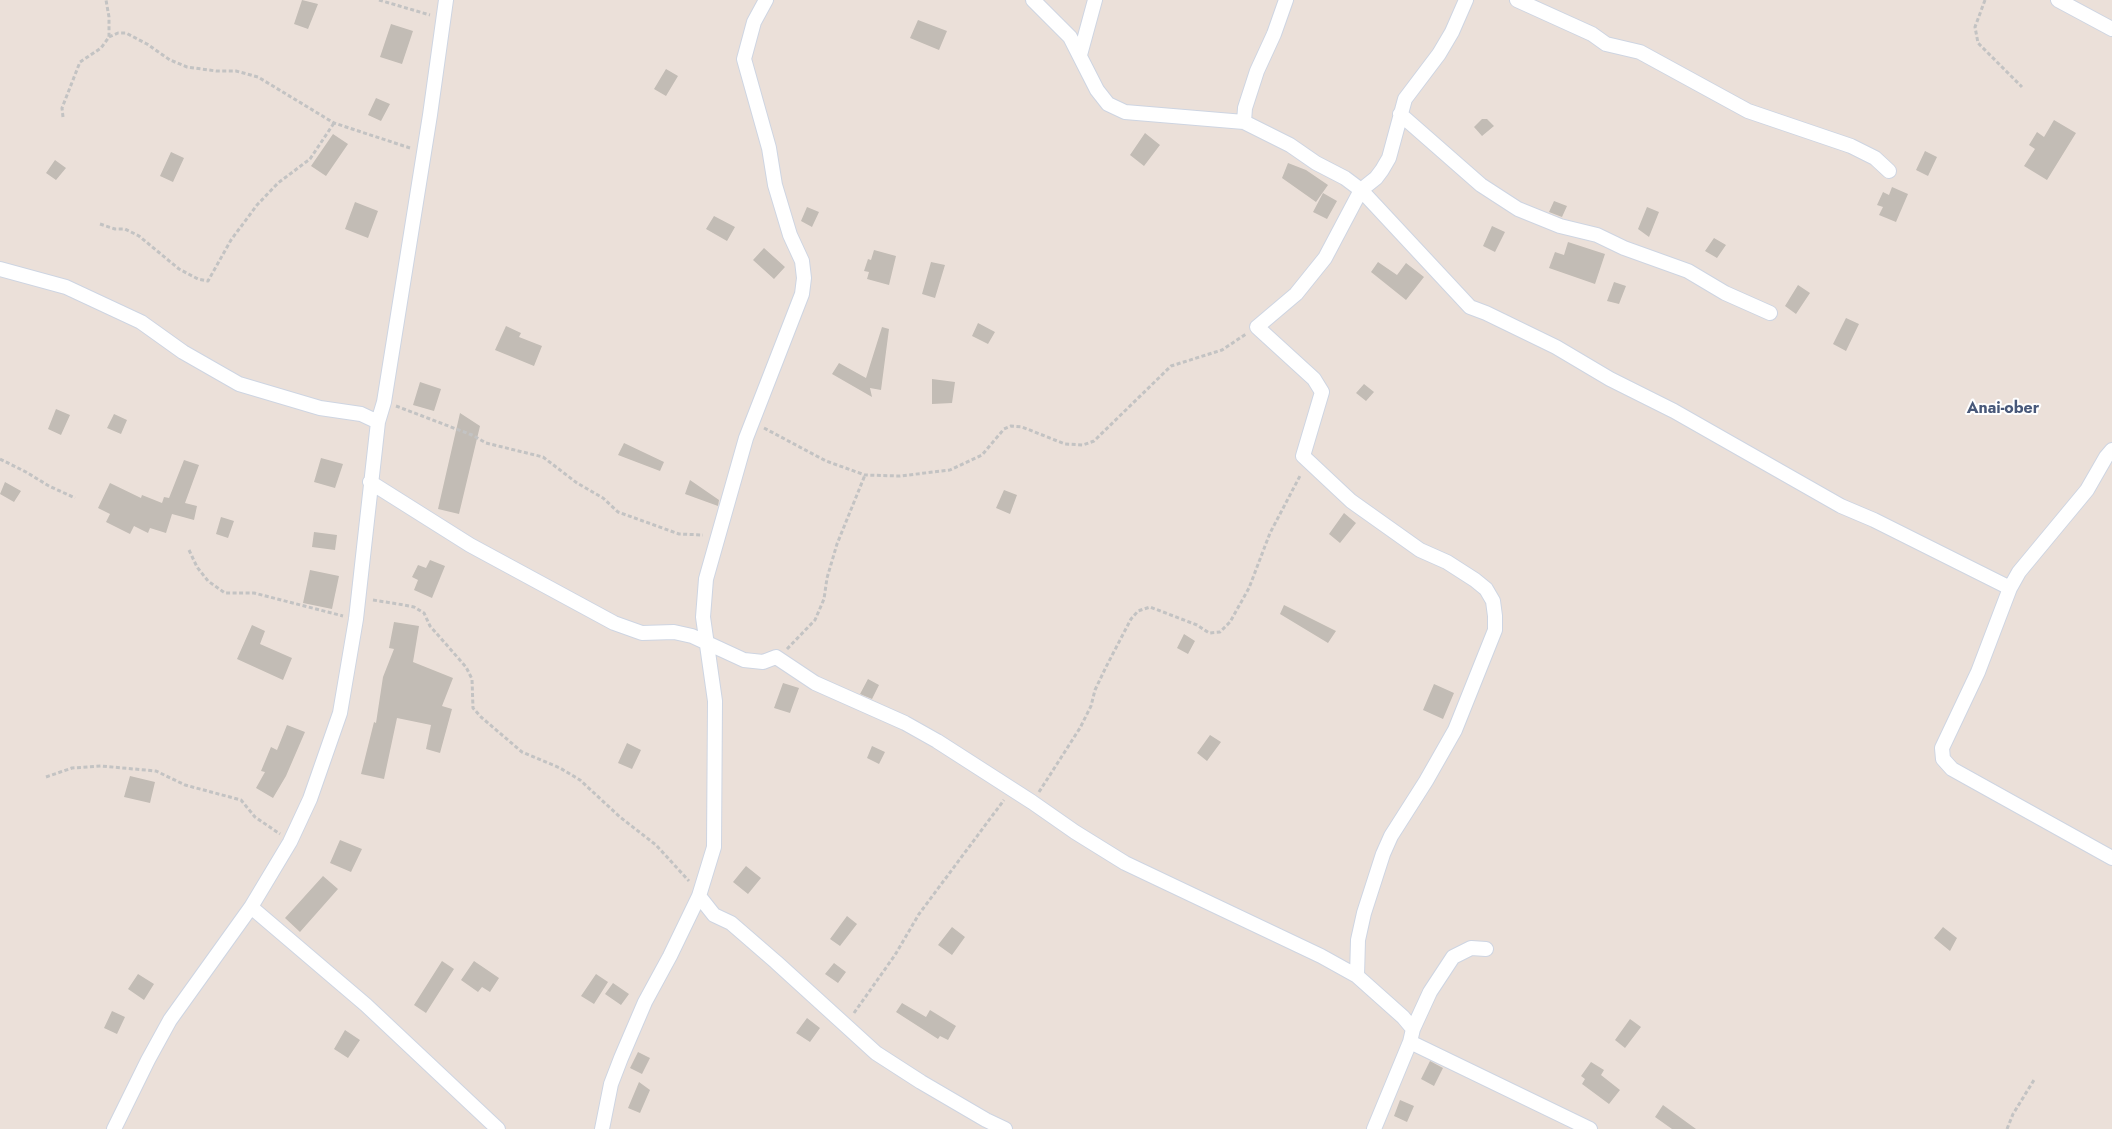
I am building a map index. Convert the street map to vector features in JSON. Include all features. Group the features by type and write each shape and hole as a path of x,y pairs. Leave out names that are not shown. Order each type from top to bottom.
{"street":[{"path":"114,1129 170,1020 251,906 290,842 310,799 340,713 356,619 378,422 384,402 424,153 446,0"},
{"path":"602,1129 611,1084 621,1058 645,1002 699,896 714,847 715,701 703,617 706,579 752,422 802,294 804,278 802,261 790,235 775,185 769,148 744,59 754,22 766,0"},
{"path":"1033,0 1070,37 1097,90 1108,104 1125,112 1244,122 1290,145 1316,163 1345,178 1361,190 1470,307 1556,347 1610,379 1674,411 1841,506 1874,520 2010,588"},
{"path":"1080,55 1094,0"},
{"path":"1244,122 1245,108 1257,71 1274,34 1286,0"},
{"path":"1357,976 1358,940 1383,854 1391,836 1426,781 1455,730 1494,630 1493,601 1486,589 1475,580 1447,562 1420,550 1351,501 1303,456 1322,392 1314,378 1256,327 1296,294 1325,258 1361,190 1376,178 1389,158 1405,99 1439,54 1452,32 1466,0"},
{"path":"1516,0 1592,34 1606,44 1640,52 1748,111 1851,146 1875,158 1889,171"},
{"path":"2058,0 2112,29"},
{"path":"1400,114 1480,184 1518,209 1560,226 1597,235 1624,248 1688,271 1725,293 1770,313"},
{"path":"0,269 66,287 141,322 183,352 239,384 320,408 360,414 378,422"},
{"path":"2112,450 2087,490 2019,572 2010,588 1978,672 1942,748 1943,759 1952,769 2112,858"},
{"path":"370,482 485,554 614,623 642,633 674,632 692,636 744,660 764,662 776,657 815,683 905,723 1125,862 1321,956 1357,976 1403,1017 1411,1036 1590,1129"},
{"path":"699,896 714,914 731,923 876,1053 906,1073 986,1120 1005,1129"},
{"path":"251,906 366,1005 498,1129"},
{"path":"1374,1129 1430,992 1453,957 1471,948 1486,949"}],"path":[{"path":"106,0 109,18 109,37"},
{"path":"379,0 443,20"},
{"path":"1985,0 1975,27 1978,43 2022,87"},
{"path":"63,116 62,108 80,62 101,48 109,37 118,33 126,33 147,44 170,60 187,67 216,71 236,71 258,78 334,123 424,153"},
{"path":"100,224 115,229 125,229 139,236 191,276 208,281 231,240 257,205 278,183 310,159 334,123"},
{"path":"752,422 826,461 865,475 900,476 950,470 982,454 1004,429 1011,426 1022,427 1065,444 1083,445 1094,441 1171,366 1222,350 1256,327"},
{"path":"384,402 463,431 486,443 543,457 577,483 602,498 618,512 679,534 707,535 720,531"},
{"path":"1032,802 1080,728 1106,667 1131,619 1138,611 1150,607 1197,626 1209,633 1220,632 1230,622 1249,588 1273,526 1302,471 1303,456"},
{"path":"0,458 49,486 75,498"},
{"path":"776,657 792,645 815,620 824,599 827,578 837,544 865,475"},
{"path":"189,550 197,567 208,581 225,593 254,593 356,619"},
{"path":"358,598 404,605 424,613 430,626 466,666 472,679 473,708 481,717 522,752 560,768 580,780 620,817 656,845 688,879 699,896"},
{"path":"46,777 72,768 101,766 156,771 185,785 241,800 255,817 290,842"},
{"path":"846,1025 896,955 919,914 1012,789"},
{"path":"2007,1129 2013,1114 2034,1080"}],"building":[{"path":"302,0 318,4 308,29 294,24"},
{"path":"918,20 947,31 939,50 910,38"},
{"path":"391,24 413,31 402,64 380,57"},
{"path":"666,69 678,76 666,96 654,89"},
{"path":"376,98 390,104 381,121 368,115"},
{"path":"1482,119 1487,119 1494,126 1482,136 1474,127"},
{"path":"2054,120 2076,133 2047,180 2024,166 2035,149 2029,145 2037,132 2044,137"},
{"path":"1145,133 1160,145 1144,166 1130,155"},
{"path":"333,134 348,144 326,176 311,166"},
{"path":"1925,151 1937,157 1928,176 1916,170"},
{"path":"171,152 184,158 173,182 160,176"},
{"path":"55,160 66,168 56,180 46,173"},
{"path":"1288,163 1306,170 1328,185 1316,202 1282,178"},
{"path":"1892,187 1908,194 1896,222 1879,215 1883,207 1877,205 1883,192 1889,195"},
{"path":"1323,193 1337,201 1327,219 1313,212"},
{"path":"1554,201 1567,206 1562,217 1549,212"},
{"path":"355,202 378,211 368,238 345,229"},
{"path":"807,207 819,212 812,227 801,221"},
{"path":"1647,207 1659,212 1649,237 1638,229"},
{"path":"714,216 735,227 727,241 706,229"},
{"path":"1492,226 1505,232 1495,252 1483,246"},
{"path":"1714,238 1726,245 1717,258 1705,251"},
{"path":"1568,242 1605,254 1595,284 1549,268 1555,252 1564,255"},
{"path":"764,248 785,267 774,279 753,260"},
{"path":"874,250 896,256 889,285 867,279 869,272 864,271 868,259 871,260"},
{"path":"931,262 945,265 935,298 922,294"},
{"path":"1378,262 1397,275 1406,263 1424,277 1406,300 1371,272"},
{"path":"1614,282 1626,286 1619,304 1607,301"},
{"path":"1798,285 1810,293 1796,314 1785,306"},
{"path":"1846,318 1859,324 1846,351 1833,344"},
{"path":"978,323 995,332 988,344 972,336"},
{"path":"506,326 521,333 519,337 542,346 534,366 495,350"},
{"path":"882,327 889,329 881,390 870,388 872,397 832,374 839,363 866,378"},
{"path":"932,379 955,382 952,403 932,404"},
{"path":"420,382 441,389 434,411 413,405"},
{"path":"1364,384 1374,392 1366,401 1356,393"},
{"path":"56,409 70,415 61,435 48,429"},
{"path":"460,413 480,426 459,514 438,509"},
{"path":"114,414 127,420 121,434 107,428"},
{"path":"624,443 664,462 660,471 618,455"},
{"path":"321,458 343,464 335,488 314,482"},
{"path":"184,460 199,465 185,503 197,506 194,520 172,514 166,533 150,528 148,533 134,526 130,534 106,522 110,514 98,508 110,483 141,498 142,495 162,503 164,497 169,498"},
{"path":"690,480 719,500 718,506 685,494"},
{"path":"5,482 21,491 14,502 0,494"},
{"path":"1004,490 1017,495 1010,514 996,508"},
{"path":"1344,513 1356,523 1340,543 1329,534"},
{"path":"221,517 234,521 228,538 216,534"},
{"path":"314,532 337,535 335,550 312,547"},
{"path":"430,560 445,566 432,598 414,590 418,580 412,577 418,565 426,568"},
{"path":"310,570 339,576 332,609 303,603"},
{"path":"1284,605 1336,631 1328,643 1280,614"},
{"path":"394,622 419,626 413,662 453,678 442,706 452,709 440,753 426,749 431,725 397,718 384,779 361,774 374,722 376,723 383,677 394,649 389,648"},
{"path":"252,625 265,631 260,644 292,658 283,680 237,659"},
{"path":"1184,634 1195,641 1188,654 1177,648"},
{"path":"868,679 879,685 872,699 860,694"},
{"path":"783,683 799,688 790,713 774,708"},
{"path":"1434,684 1454,693 1443,719 1423,710"},
{"path":"287,725 305,732 286,776 273,798 256,788 265,772 261,771 271,747 277,750"},
{"path":"1210,735 1221,742 1207,761 1197,753"},
{"path":"627,743 641,750 632,769 618,763"},
{"path":"872,746 885,752 879,764 867,758"},
{"path":"130,776 155,782 150,803 124,797"},
{"path":"340,840 362,849 351,872 330,863"},
{"path":"746,866 761,878 748,894 733,882"},
{"path":"323,876 338,889 300,932 285,918"},
{"path":"847,916 857,924 840,946 830,939"},
{"path":"952,927 965,937 952,955 938,945"},
{"path":"1943,927 1957,938 1950,951 1934,938"},
{"path":"442,961 454,969 426,1013 414,1005"},
{"path":"474,961 499,978 490,992 482,987 478,992 461,980"},
{"path":"834,963 846,972 838,983 825,974"},
{"path":"138,974 154,984 144,1000 128,989"},
{"path":"596,974 608,982 594,1004 581,996"},
{"path":"613,983 629,994 621,1005 605,994"},
{"path":"902,1003 926,1017 930,1010 956,1026 948,1040 940,1036 938,1039 896,1012"},
{"path":"112,1011 125,1017 117,1034 104,1028"},
{"path":"807,1018 820,1028 810,1042 796,1033"},
{"path":"1630,1019 1641,1027 1625,1048 1615,1040"},
{"path":"345,1030 360,1040 348,1058 334,1049"},
{"path":"638,1052 650,1058 642,1074 630,1068"},
{"path":"1430,1061 1443,1068 1434,1086 1421,1079"},
{"path":"1591,1062 1604,1070 1601,1075 1620,1090 1609,1104 1582,1084 1585,1079 1581,1076"},
{"path":"639,1082 650,1090 640,1113 628,1108"},
{"path":"1400,1100 1414,1106 1407,1122 1394,1116"},
{"path":"1663,1105 1696,1129 1672,1129 1655,1117"}],"district":[{"name":"Anai-ober","path":"2003,409"}]}
